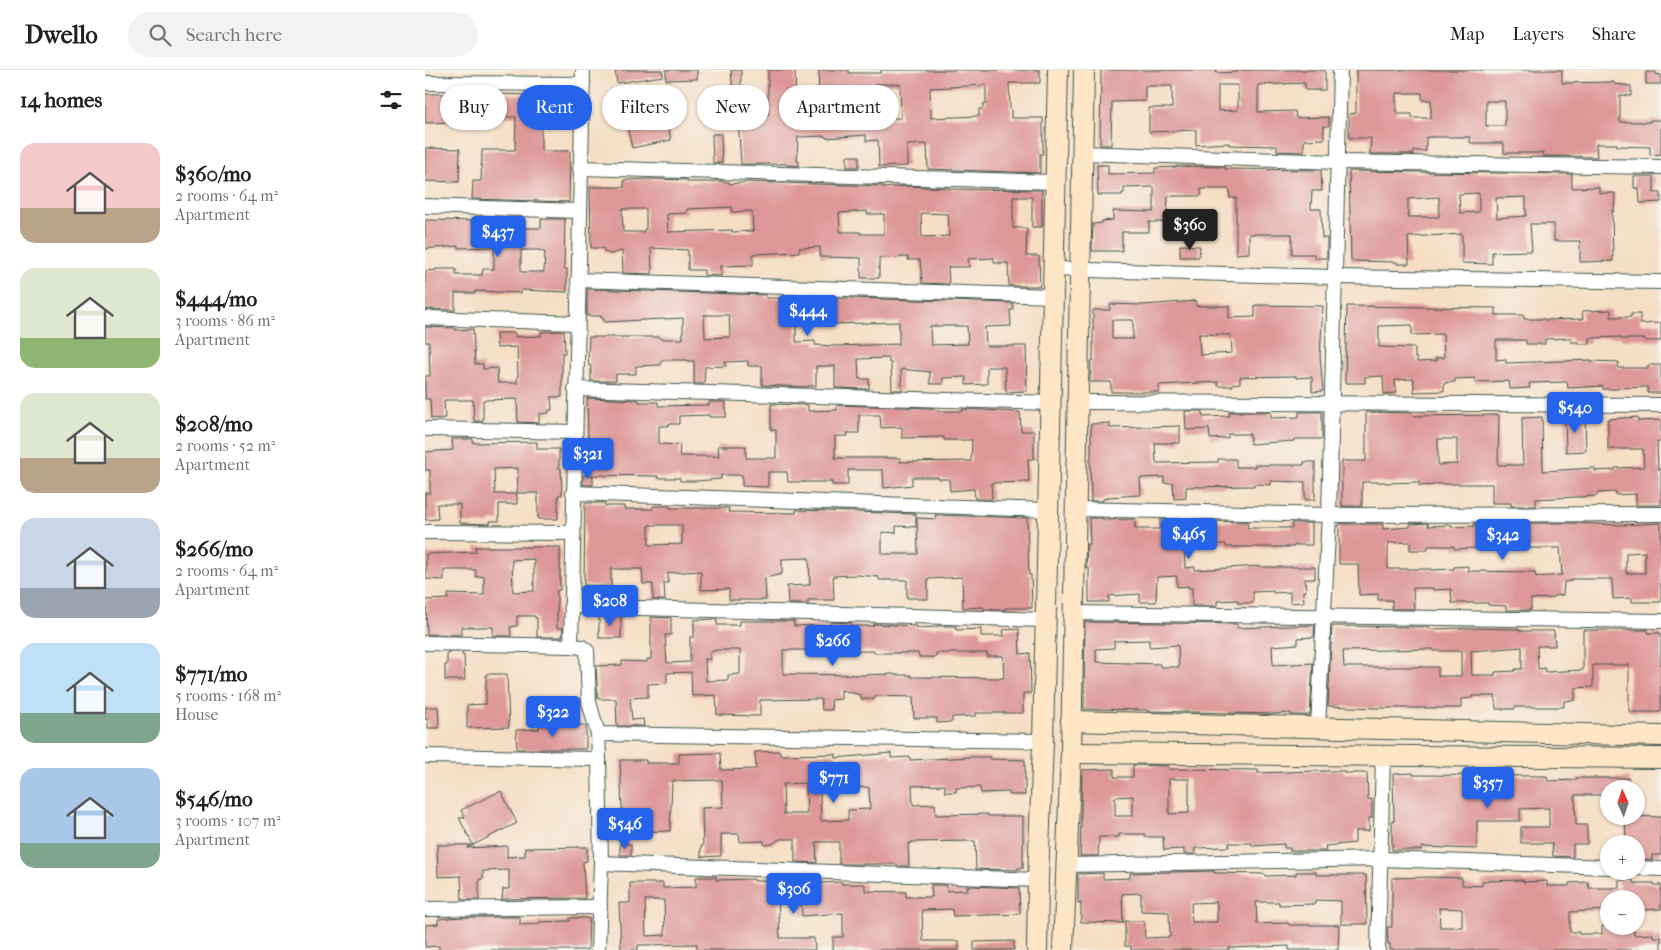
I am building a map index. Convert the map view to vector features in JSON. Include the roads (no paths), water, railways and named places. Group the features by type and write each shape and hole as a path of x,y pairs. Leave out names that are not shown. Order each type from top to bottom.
{"main road":[{"path":"1037,950 1058,70"},
{"path":"1063,950 1071,753 1084,70"},
{"path":"1071,721 1661,736"},
{"path":"1071,753 1661,758"}],"street":[{"path":"571,646 583,70"},
{"path":"1317,728 1329,515 1340,70"},
{"path":"425,82 583,84"},
{"path":"1083,153 1337,162 1661,167"},
{"path":"580,168 1056,182"},
{"path":"425,206 579,211"},
{"path":"1054,268 1334,277 1661,282"},
{"path":"578,280 1053,296"},
{"path":"425,318 577,323"},
{"path":"575,388 1051,403"},
{"path":"1078,402 1331,405 1661,405"},
{"path":"425,429 575,432"},
{"path":"573,493 1048,510"},
{"path":"1075,509 1329,515 1661,514"},
{"path":"425,532 572,533"},
{"path":"571,606 1046,620"},
{"path":"1073,613 1661,621"},
{"path":"425,643 571,646 582,647 587,651 589,702 598,734 599,759 601,863 598,950"},
{"path":"598,734 1043,741"},
{"path":"425,756 599,759"},
{"path":"1378,950 1383,756"},
{"path":"1066,865 1381,859 1600,867"},
{"path":"601,863 1038,880"},
{"path":"1645,868 1661,869"},
{"path":"425,909 600,907"}]}
